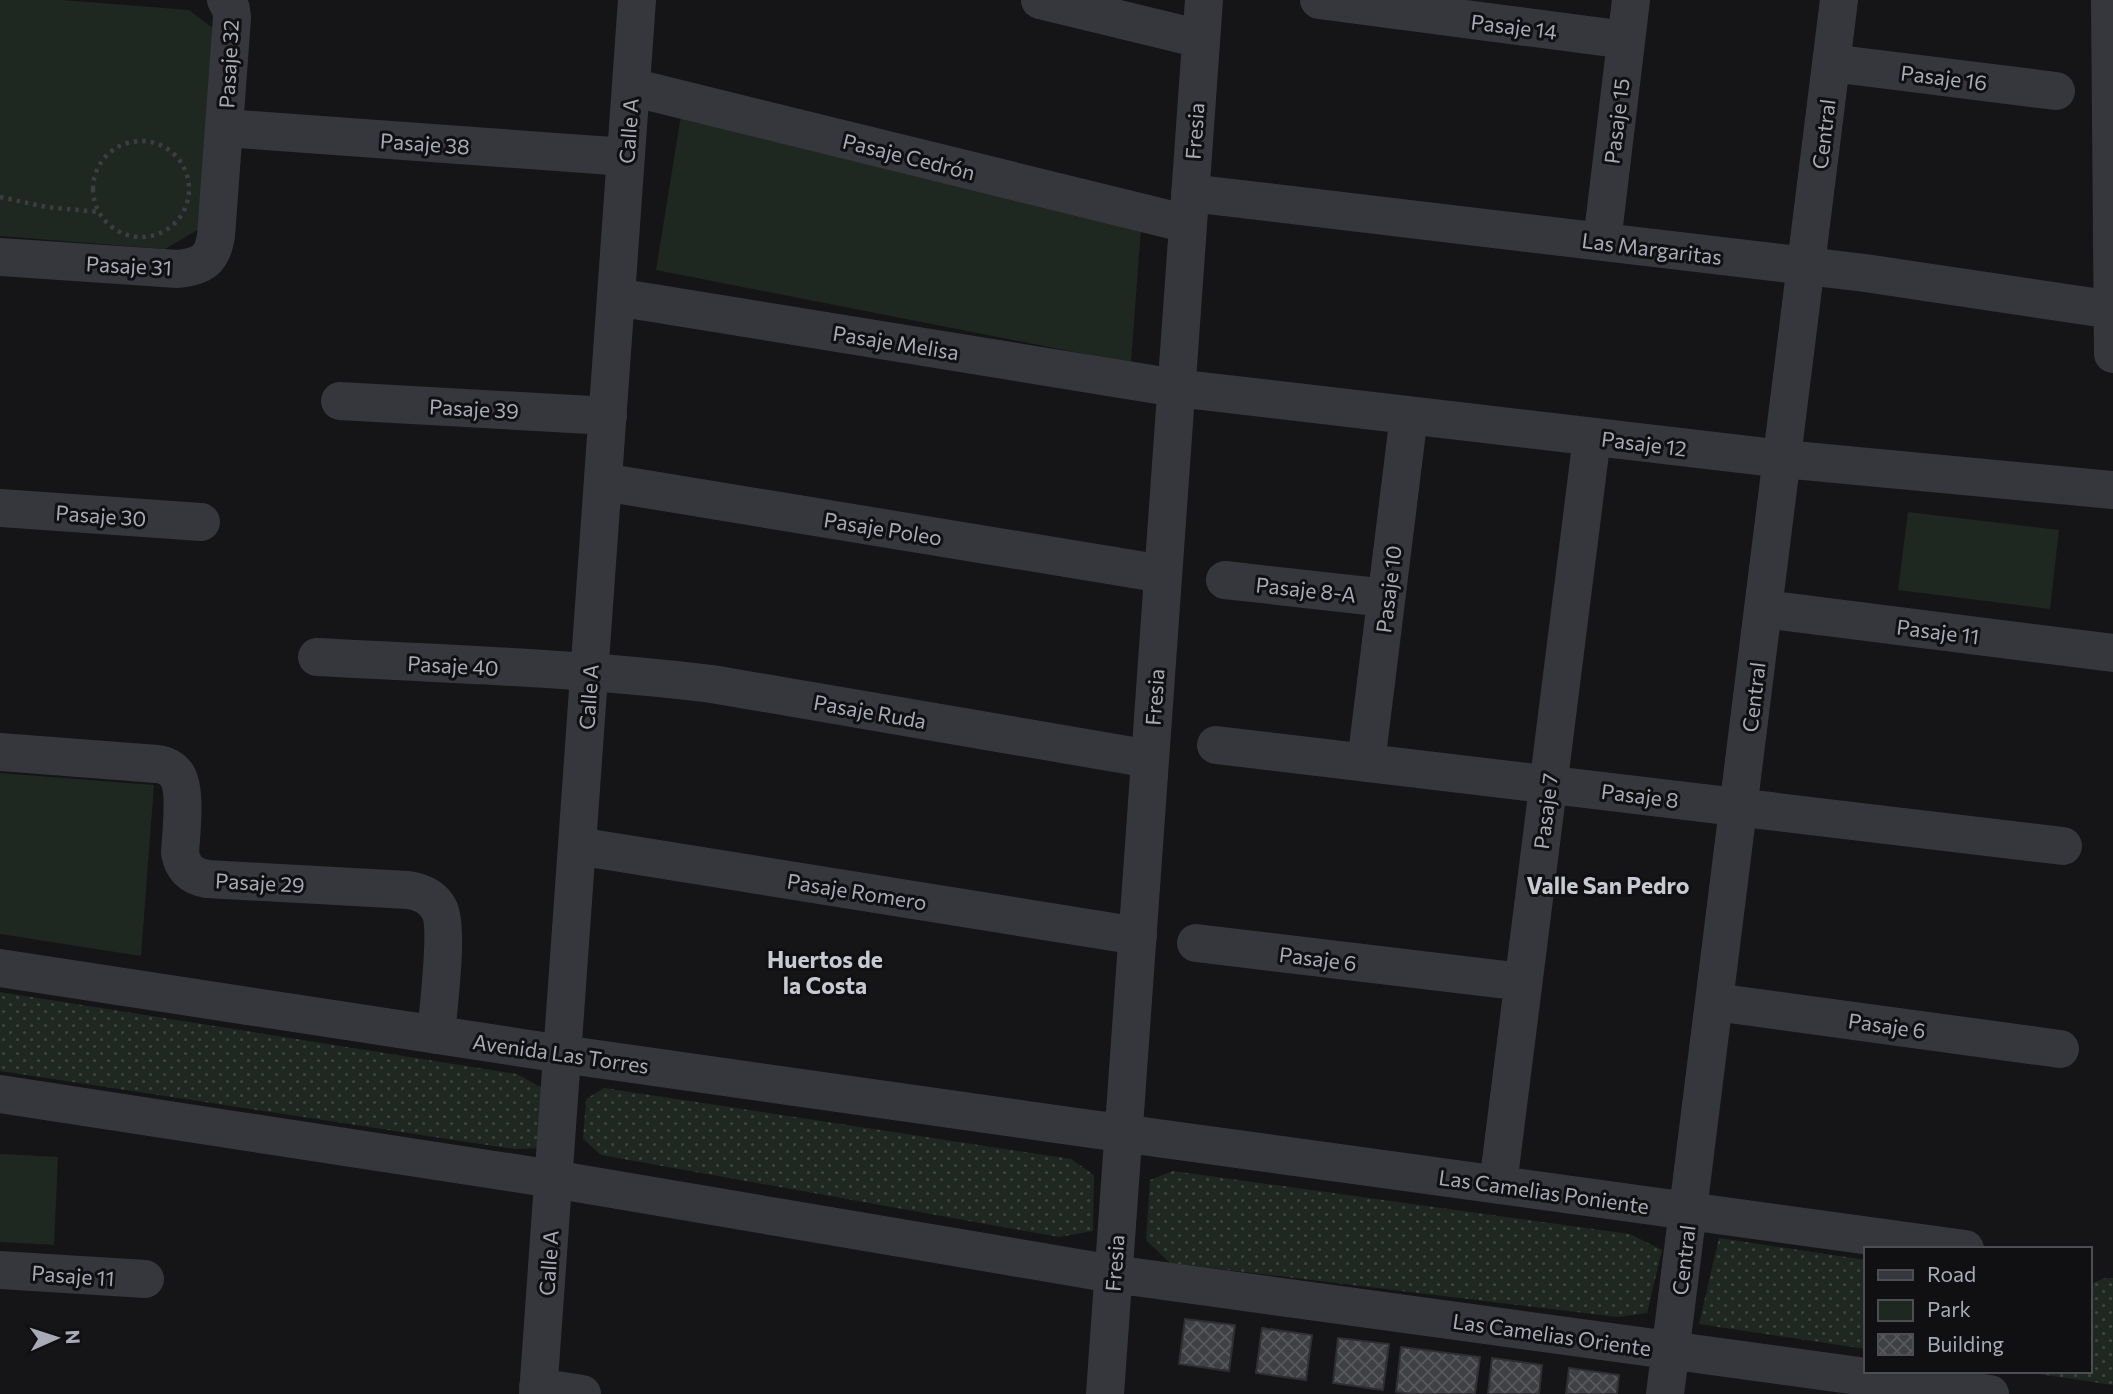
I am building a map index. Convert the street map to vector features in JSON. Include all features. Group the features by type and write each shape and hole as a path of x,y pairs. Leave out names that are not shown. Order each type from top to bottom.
{"street":[{"name":"Pasaje 32","path":"224,128 232,18 226,0"},
{"name":"Calle A","path":"538,1391 637,0"},
{"path":"1040,0 1201,39"},
{"name":"Fresia","path":"1105,1394 1204,0"},
{"name":"Pasaje 14","path":"1319,0 1626,40"},
{"name":"Pasaje 15","path":"1602,242 1631,0"},
{"name":"Central","path":"1665,1394 1839,0"},
{"path":"2110,0 2113,354"},
{"name":"Pasaje 16","path":"1831,63 2056,91"},
{"name":"Pasaje Cedrón","path":"631,87 1189,209"},
{"name":"Pasaje 38","path":"224,128 626,157"},
{"name":"Pasaje 31","path":"0,257 178,269 202,263 214,248 216,236 224,128"},
{"name":"Las Margaritas","path":"1189,209 1602,242 1807,266 2113,310"},
{"name":"Pasaje Melisa","path":"616,297 1176,387"},
{"name":"Pasaje 12","path":"1176,387 1783,459 2113,490"},
{"name":"Pasaje 39","path":"340,401 608,416"},
{"name":"Pasaje 10","path":"1366,763 1409,415"},
{"name":"Pasaje 7","path":"1498,1185 1592,437"},
{"name":"Pasaje Poleo","path":"603,482 1163,574"},
{"name":"Pasaje 30","path":"0,508 201,522"},
{"name":"Pasaje 8-A","path":"1225,580 1386,598"},
{"name":"Pasaje 11","path":"1764,609 2113,653"},
{"name":"Pasaje 40","path":"317,657 590,672"},
{"name":"Pasaje Ruda","path":"590,672 712,684 1150,759"},
{"name":"Pasaje 8","path":"1216,745 2063,846"},
{"name":"Pasaje 29","path":"0,752 167,766 176,773 181,783 182,862 186,870 196,877 408,890 427,896 440,910 444,929 436,1035"},
{"name":"Pasaje Romero","path":"577,846 1138,936"},
{"name":"Pasaje 6","path":"1196,943 1523,982"},
{"name":"Avenida Las Torres","path":"0,968 562,1054 1123,1134"},
{"name":"Pasaje 6","path":"1715,1002 2060,1049"},
{"path":"0,1094 553,1180 1113,1274"},
{"name":"Las Camelias Poniente","path":"1123,1134 1950,1247"},
{"name":"Pasaje 11","path":"0,1270 145,1279"},
{"name":"Las Camelias Oriente","path":"1113,1274 1990,1394"},
{"path":"538,1391 582,1394"}],"path":[{"path":"0,197 46,207 99,212 114,229 125,235 148,236 170,227 184,209 188,198 186,174 169,151 157,144 128,143 104,158 96,171 94,199 99,212"}],"green space":[{"path":"0,0 62,0 189,10 213,28 201,228 165,249 0,236"},
{"path":"681,115 1141,228 1131,363 656,270"},
{"path":"1908,512 2059,530 2050,609 1898,590"},
{"path":"0,773 154,785 141,956 0,934"},
{"path":"0,992 517,1074 544,1089 541,1148 514,1149 0,1071"},
{"path":"604,1088 1071,1159 1094,1175 1093,1231 1059,1237 601,1155 583,1139 586,1099"},
{"path":"0,1154 58,1157 54,1245 0,1242"},
{"path":"1173,1171 1630,1234 1662,1250 1647,1313 1618,1317 1170,1263 1146,1240 1150,1180"},
{"path":"1719,1238 1864,1260 1864,1349 1699,1324"},
{"path":"2113,1278 2113,1385 2032,1373 2092,1373 2092,1283"}],"building":[{"path":"1185,1319 1235,1325 1229,1371 1179,1364"},
{"path":"1262,1328 1312,1335 1306,1380 1256,1373"},
{"path":"1338,1338 1389,1344 1383,1390 1333,1383"},
{"path":"1401,1347 1480,1357 1475,1394 1396,1392"},
{"path":"1492,1358 1542,1365 1539,1394 1488,1394"},
{"path":"1569,1368 1619,1375 1617,1394 1566,1394"}],"district":[{"name":"Valle San Pedro","path":"1608,885"},
{"name":"Huertos de la Costa","path":"825,972"}]}
